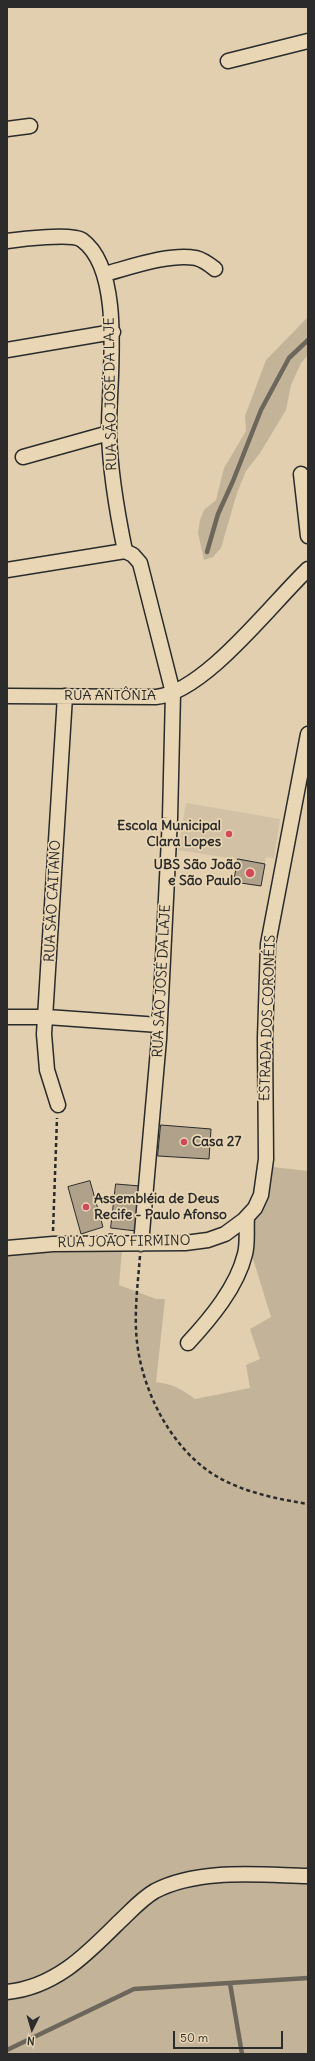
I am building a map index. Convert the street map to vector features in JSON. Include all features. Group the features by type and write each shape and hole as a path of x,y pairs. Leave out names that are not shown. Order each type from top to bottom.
{"street":[{"path":"228,61 308,41"},
{"path":"7,129 30,126"},
{"name":"RUA SÃO JOSÉ DA LAJE","path":"7,241 32,236 80,239 93,250 105,274 112,332 109,433 114,495 125,550 133,555 140,563 173,693 170,818 158,1063 141,1244"},
{"path":"105,274 160,260 188,257 198,258 215,269"},
{"path":"7,350 112,332"},
{"path":"23,458 109,433"},
{"path":"301,474 308,536"},
{"path":"7,570 125,550"},
{"name":"RUA ANTÔNIA","path":"7,696 156,697 173,693 202,674 229,652 289,587 308,569"},
{"name":"RUA SÃO CAITANO","path":"58,1105 48,1070 44,1034 65,696"},
{"name":"ESTRADA DOS CORONÉIS","path":"251,1212 261,1195 266,1159 265,1038 268,944 308,734"},
{"path":"7,1017 46,1017 159,1025"},
{"path":"188,1343 231,1288 241,1269 246,1252 251,1212"},
{"name":"RUA JOÃO FIRMINO","path":"7,1248 53,1244 185,1243 208,1240 225,1234 251,1212"},
{"path":"7,1992 36,1985 62,1973 93,1950 143,1899 169,1885 227,1875 308,1876"}],"path":[{"path":"53,1244 58,1105"},
{"path":"141,1244 136,1298 136,1330 139,1355 144,1374 157,1406 172,1433 196,1460 216,1476 238,1486 277,1499 308,1504"}],"shaded area":[{"path":"308,317 308,355 301,363 291,385 286,410 260,453 246,471 237,493 221,548 213,557 204,560 198,533 200,520 204,510 216,500 224,468 246,431 245,416 266,360"},
{"name":"Escola Municipal Clara Lopes","path":"186,803 280,819 274,858 266,857 265,864 178,850"},
{"path":"273,1167 308,1171 308,1870 177,1877 83,1952 53,1972 22,1985 7,1987 7,1254 122,1250 119,1285 156,1299 165,1299 156,1382 177,1388 186,1392 195,1399 250,1388 246,1365 260,1359 250,1329 271,1317 245,1233 263,1209"},
{"path":"257,1879 308,1882 308,2054 7,2054 7,1998 36,1992 73,1973 117,1930 158,1899 190,1885"}],"building":[{"name":"UBS São João e São Paulo","path":"238,859 265,864 261,886 234,882"},
{"name":"Casa 27","path":"161,1125 211,1129 209,1159 158,1156"},
{"name":"Assembléia de Deus Recife - Paulo Afonso","path":"90,1181 103,1227 81,1234 68,1187"},
{"path":"116,1184 140,1186 136,1231 111,1228"}],"waterway":[{"path":"207,552 218,514 233,481 261,410 289,358 308,340"},
{"path":"7,2050 134,1989 308,1978"},
{"path":"230,1983 242,2054"}],"place":[{"name":"Escola Municipal Clara Lopes","path":"229,834"},
{"name":"UBS São João e São Paulo","path":"250,873"},
{"name":"Casa 27","path":"184,1142"},
{"name":"Assembléia de Deus Recife - Paulo Afonso","path":"86,1207"}]}
